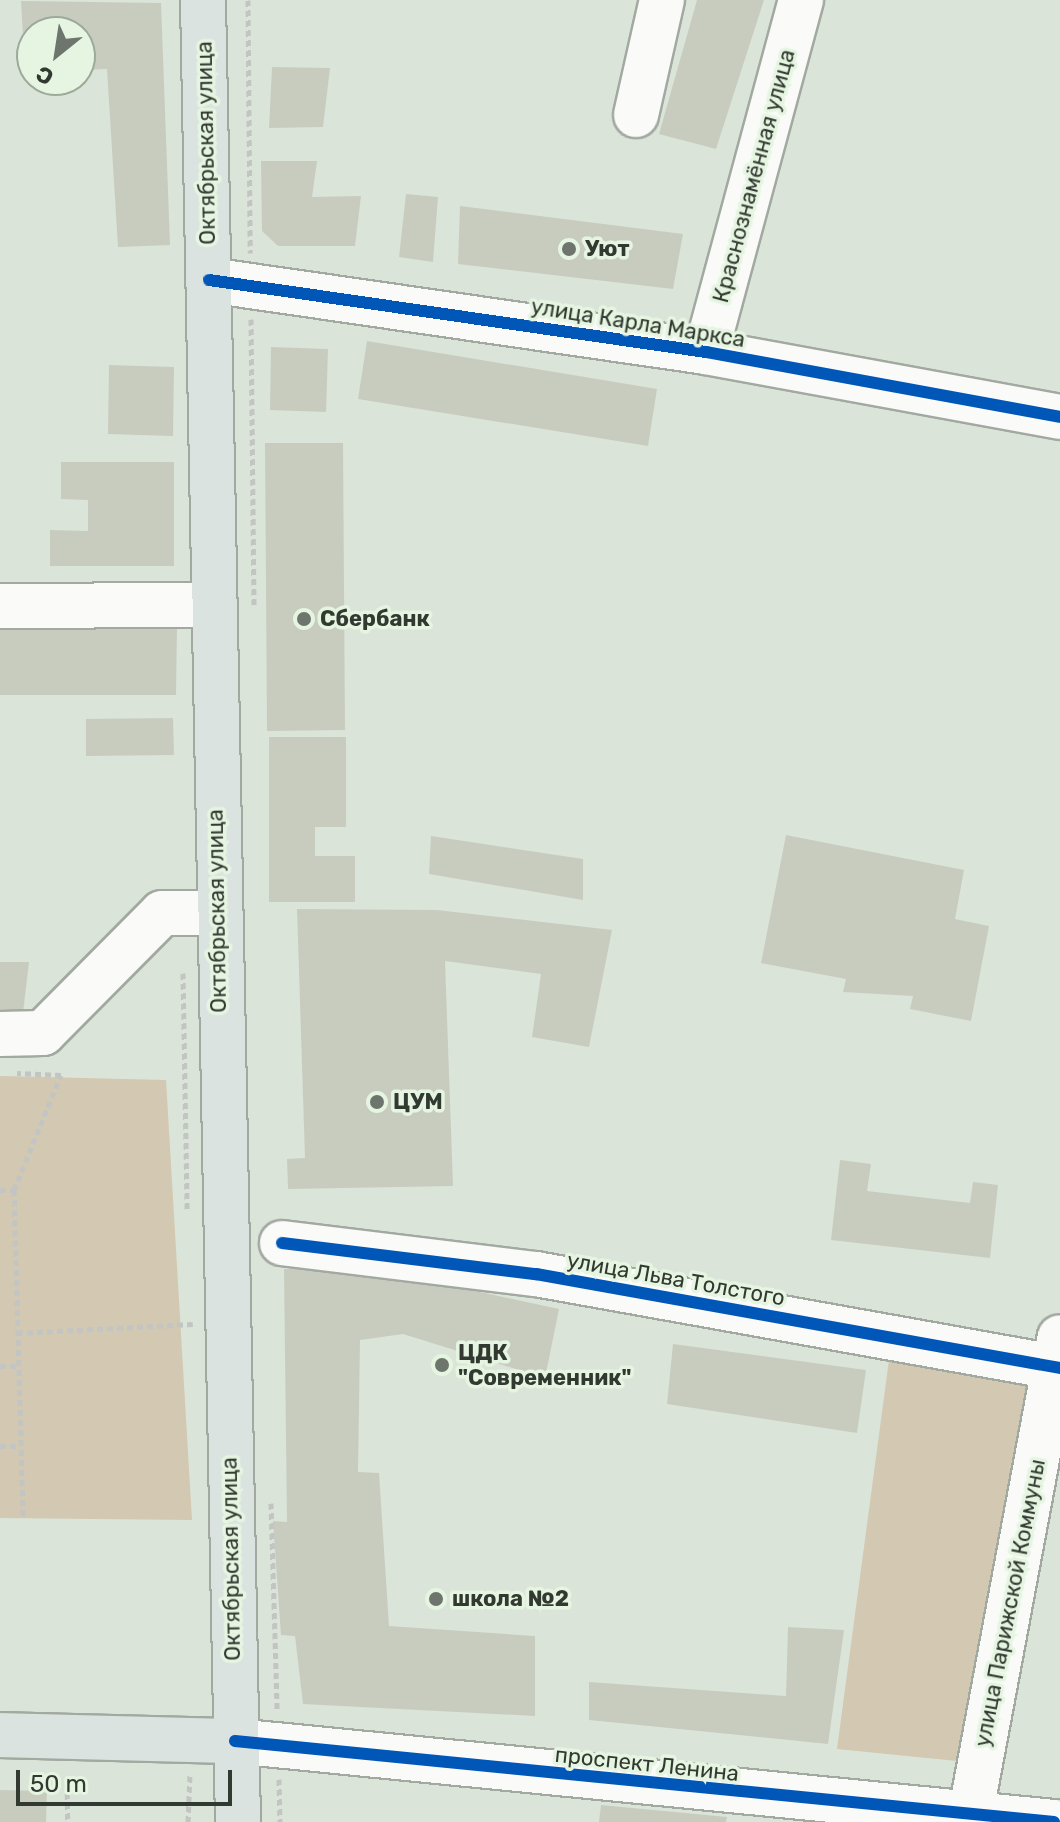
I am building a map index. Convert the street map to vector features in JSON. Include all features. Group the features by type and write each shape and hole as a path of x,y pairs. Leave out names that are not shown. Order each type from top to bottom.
{"main road":[{"name":"Октябрьская улица","path":"181,0 203,605 224,1740 214,1822"},
{"name":"Октябрьская улица","path":"203,0 230,282 203,605"},
{"name":"проспект Ленина","path":"0,1735 224,1740"},
{"name":"Октябрьская улица","path":"224,1740 238,1822"}],"street":[{"path":"636,115 662,0"},
{"name":"Краснознамённая улица","path":"706,352 801,0"},
{"name":"улица Карла Маркса","path":"230,282 706,352 1060,417"},
{"path":"0,606 203,605"},
{"path":"0,1034 43,1033 162,913 208,913"},
{"name":"улица Льва Толстого","path":"282,1243 536,1274 1058,1357"},
{"name":"улица Парижской Коммуны","path":"969,1820 1058,1357"},
{"name":"проспект Ленина","path":"224,1740 969,1820 1054,1822"}],"path":[{"path":"248,0 230,282 254,619"},
{"path":"0,1072 61,1075 14,1190 23,1519"},
{"path":"0,1190 14,1190"},
{"path":"17,1333 193,1324"},
{"path":"0,1366 17,1366"},
{"path":"0,1446 19,1446"},
{"path":"271,1489 280,1822"},
{"path":"67,1783 68,1822"},
{"path":"188,1822 189,1783"}],"shaded area":[{"path":"0,1076 166,1080 192,1520 0,1518"},
{"path":"893,1330 1043,1352 977,1763 837,1749"}],"building":[{"path":"697,0 764,0 716,149 659,134"},
{"path":"21,1 161,3 170,245 118,247 107,69 96,69 96,16 22,16"},
{"path":"272,67 330,68 323,127 269,128"},
{"path":"261,161 317,161 312,197 361,196 355,246 278,246 262,231"},
{"path":"406,194 438,197 433,262 399,257"},
{"name":"Уют","path":"460,206 683,234 673,289 458,264"},
{"path":"367,341 657,389 648,446 358,399"},
{"path":"271,347 328,349 326,412 270,410"},
{"path":"109,365 174,367 173,436 108,434"},
{"path":"265,443 343,443 345,730 267,731"},
{"path":"61,462 174,462 174,566 50,566 50,530 88,531 88,500 61,499"},
{"path":"0,628 177,628 176,695 0,695"},
{"path":"173,718 174,755 86,756 86,719"},
{"path":"269,737 346,737 346,827 315,827 315,856 355,856 355,902 269,902"},
{"path":"786,835 964,870 955,919 989,926 971,1021 910,1009 913,996 843,992 846,979 761,963"},
{"path":"431,836 583,859 583,900 429,874"},
{"name":"ЦУМ","path":"297,909 437,910 612,930 589,1047 532,1037 541,974 445,961 453,1186 288,1189 287,1159 305,1158"},
{"path":"0,962 29,962 23,1013 0,1013"},
{"path":"840,1160 871,1164 867,1191 970,1203 973,1182 998,1185 990,1258 831,1240"},
{"path":"411,1264 424,1280 559,1309 545,1378 403,1334 360,1340 358,1472 379,1473 389,1626 535,1636 535,1716 303,1704 295,1636 281,1635 273,1521 287,1522 284,1269"},
{"path":"673,1344 866,1370 857,1433 667,1404"},
{"path":"788,1627 844,1630 828,1744 589,1720 589,1682 786,1696"},
{"path":"0,1790 47,1791 46,1822 0,1822"},
{"path":"601,1805 727,1817 726,1822 599,1822"}],"cycle path":[{"path":"209,280 706,352 1060,417"},
{"path":"282,1243 536,1274 1060,1368"},
{"path":"235,1741 1054,1822"}],"place":[{"name":"Уют","path":"569,249"},
{"name":"Сбербанк","path":"304,619"},
{"name":"ЦУМ","path":"377,1102"},
{"name":"ЦДК \"Современник\"","path":"442,1365"},
{"name":"школа №2","path":"436,1599"}]}
